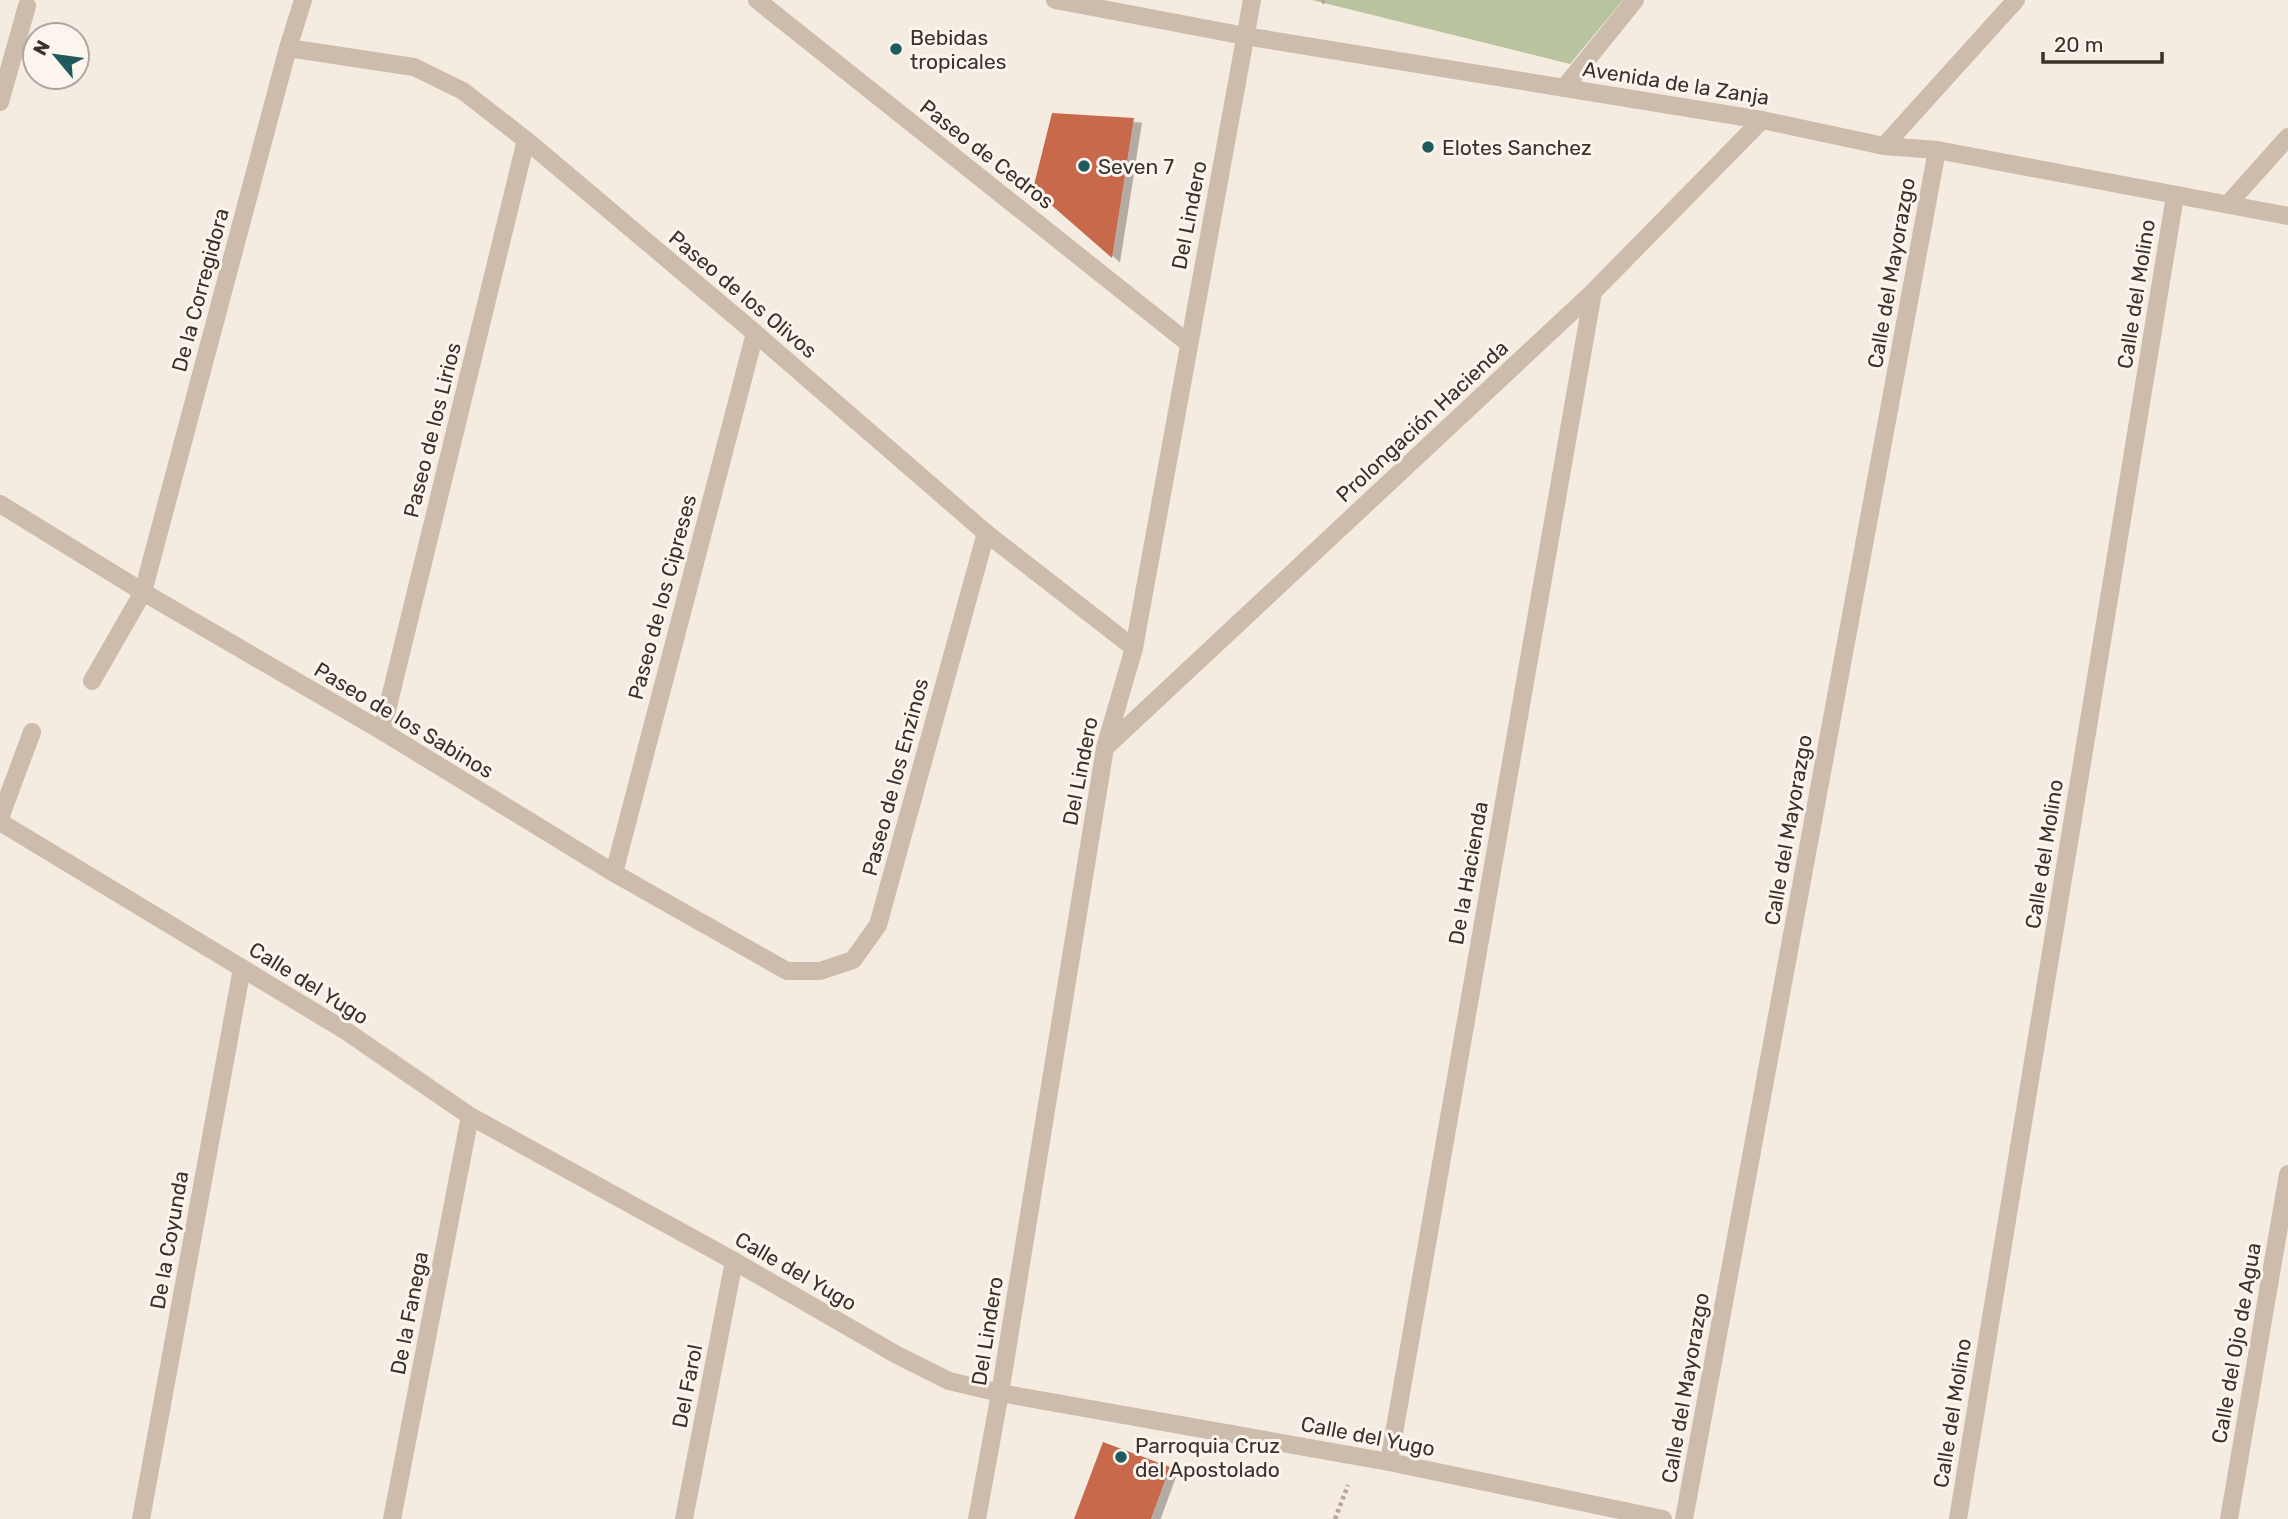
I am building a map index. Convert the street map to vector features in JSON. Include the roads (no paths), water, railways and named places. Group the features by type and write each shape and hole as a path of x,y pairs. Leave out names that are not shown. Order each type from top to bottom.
{"street":[{"name":"De la Corregidora","path":"92,681 143,593 303,0"},
{"name":"Paseo de Cedros","path":"757,0 1188,343"},
{"name":"Avenida de la Zanja","path":"1055,0 1245,36 1762,120 1884,146 1937,150 2288,216"},
{"name":"Del Lindero","path":"977,1519 1000,1393 1104,748 1134,648 1252,0"},
{"path":"1564,88 1635,0"},
{"path":"1884,146 2015,0"},
{"path":"0,102 27,6"},
{"name":"Paseo de los Olivos","path":"288,48 414,68 463,91 526,139 985,533 1134,648"},
{"name":"Prolongación Hacienda","path":"1104,748 1593,292 1762,120"},
{"path":"2229,203 2288,137"},
{"name":"Paseo de los Lirios","path":"382,731 526,139"},
{"name":"Calle del Mayorazgo","path":"1684,1519 1937,150"},
{"name":"Calle del Molino","path":"1958,1519 2175,196"},
{"name":"De la Hacienda","path":"1389,1462 1593,292"},
{"name":"Paseo de los Cipreses","path":"614,873 755,333"},
{"name":"Paseo de los Sabinos","path":"0,504 143,593 382,731 614,873 787,971"},
{"name":"Paseo de los Enzinos","path":"787,971 820,971 853,960 878,925 985,533"},
{"path":"0,820 32,732"},
{"name":"Calle del Yugo","path":"0,820 346,1031 470,1116 948,1381 1000,1393 1389,1462 1663,1519"},
{"name":"De la Coyunda","path":"141,1519 242,968"},
{"name":"De la Fanega","path":"392,1519 470,1116"},
{"name":"Calle del Ojo de Agua","path":"2230,1519 2288,1174"},
{"name":"Del Farol","path":"684,1519 734,1261"}],"place":[{"name":"Bebidas tropicales","path":"896,49"},
{"name":"Elotes Sanchez","path":"1428,147"},
{"name":"Seven 7","path":"1084,166"},
{"name":"Parroquia Cruz del Apostolado","path":"1121,1457"}]}
